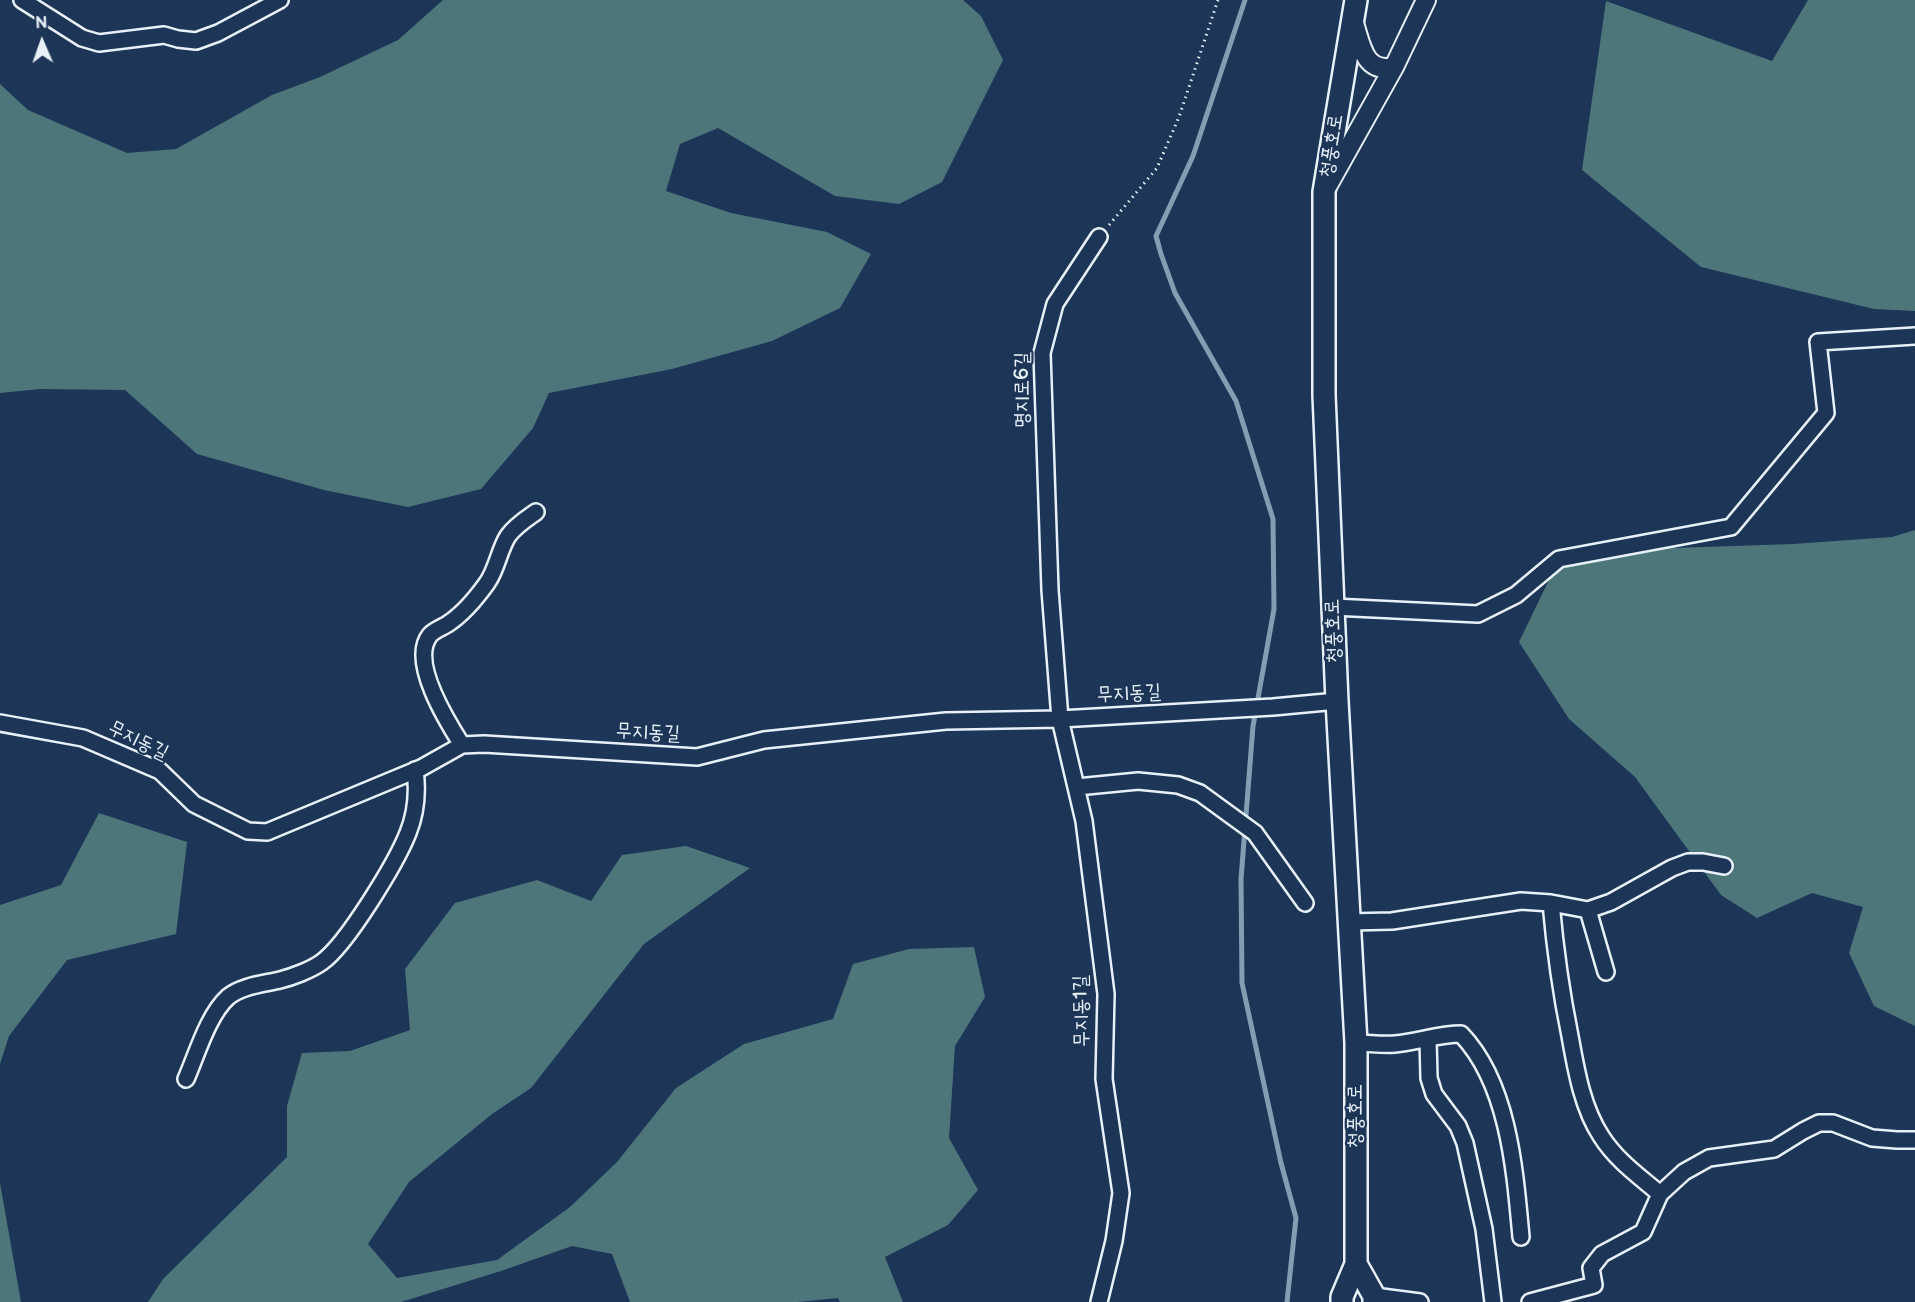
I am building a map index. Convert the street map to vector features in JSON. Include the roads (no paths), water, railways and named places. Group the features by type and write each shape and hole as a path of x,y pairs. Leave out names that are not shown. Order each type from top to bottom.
{"main road":[{"name":"청풍호로","path":"1342,1302 1356,1264 1356,1043 1323,395 1324,192 1354,10"},
{"name":"청풍호로","path":"1356,1264 1374,1299"}],"street":[{"path":"22,0 82,38 99,43 164,35 196,40 218,33 280,0"},
{"path":"1324,192 1394,66 1425,0"},
{"path":"1354,10 1367,58 1373,66 1384,69 1394,66"},
{"name":"명지로6길","path":"1060,719 1050,590 1042,353 1055,304 1100,237"},
{"path":"1333,607 1478,614 1516,595 1559,559 1731,527 1826,413 1818,342 1915,336"},
{"path":"462,746 445,719 433,693 423,649 430,634 451,622 474,600 489,580 507,538 519,524 536,512"},
{"name":"무지동길","path":"0,723 83,738 160,771 194,804 248,831 267,832 414,770 462,746 484,744 697,757 764,740 946,721 1060,719 1273,707 1337,701"},
{"name":"무지동1길","path":"1060,719 1084,820 1106,994 1104,1079 1121,1193 1114,1241 1099,1302"},
{"path":"186,1078 215,1015 229,996 248,987 283,979 322,962 343,940 392,866 409,832 417,788 414,770"},
{"path":"1077,787 1138,781 1178,785 1200,793 1255,833 1305,903"},
{"path":"1349,922 1392,921 1521,901 1551,903 1588,910 1611,902 1672,868 1688,862 1724,866"},
{"path":"1551,903 1566,1018 1587,1109 1601,1136 1619,1159 1660,1194"},
{"path":"1588,910 1606,972"},
{"path":"1356,1043 1394,1044 1446,1034 1461,1034 1477,1054 1497,1097 1516,1187 1521,1237"},
{"path":"1428,1039 1429,1078 1434,1094 1458,1126 1465,1143 1484,1229 1493,1302"},
{"path":"1530,1302 1594,1285 1591,1268 1602,1254 1643,1232 1660,1194 1684,1172 1709,1158 1774,1149 1803,1131 1820,1124 1833,1123 1872,1138 1915,1140"},
{"path":"1374,1299 1420,1302"}],"waterway":[{"path":"1245,0 1193,156 1156,236 1175,293 1236,401 1273,519 1274,609 1253,726 1241,879 1242,983 1281,1163 1296,1218 1287,1302"}]}
